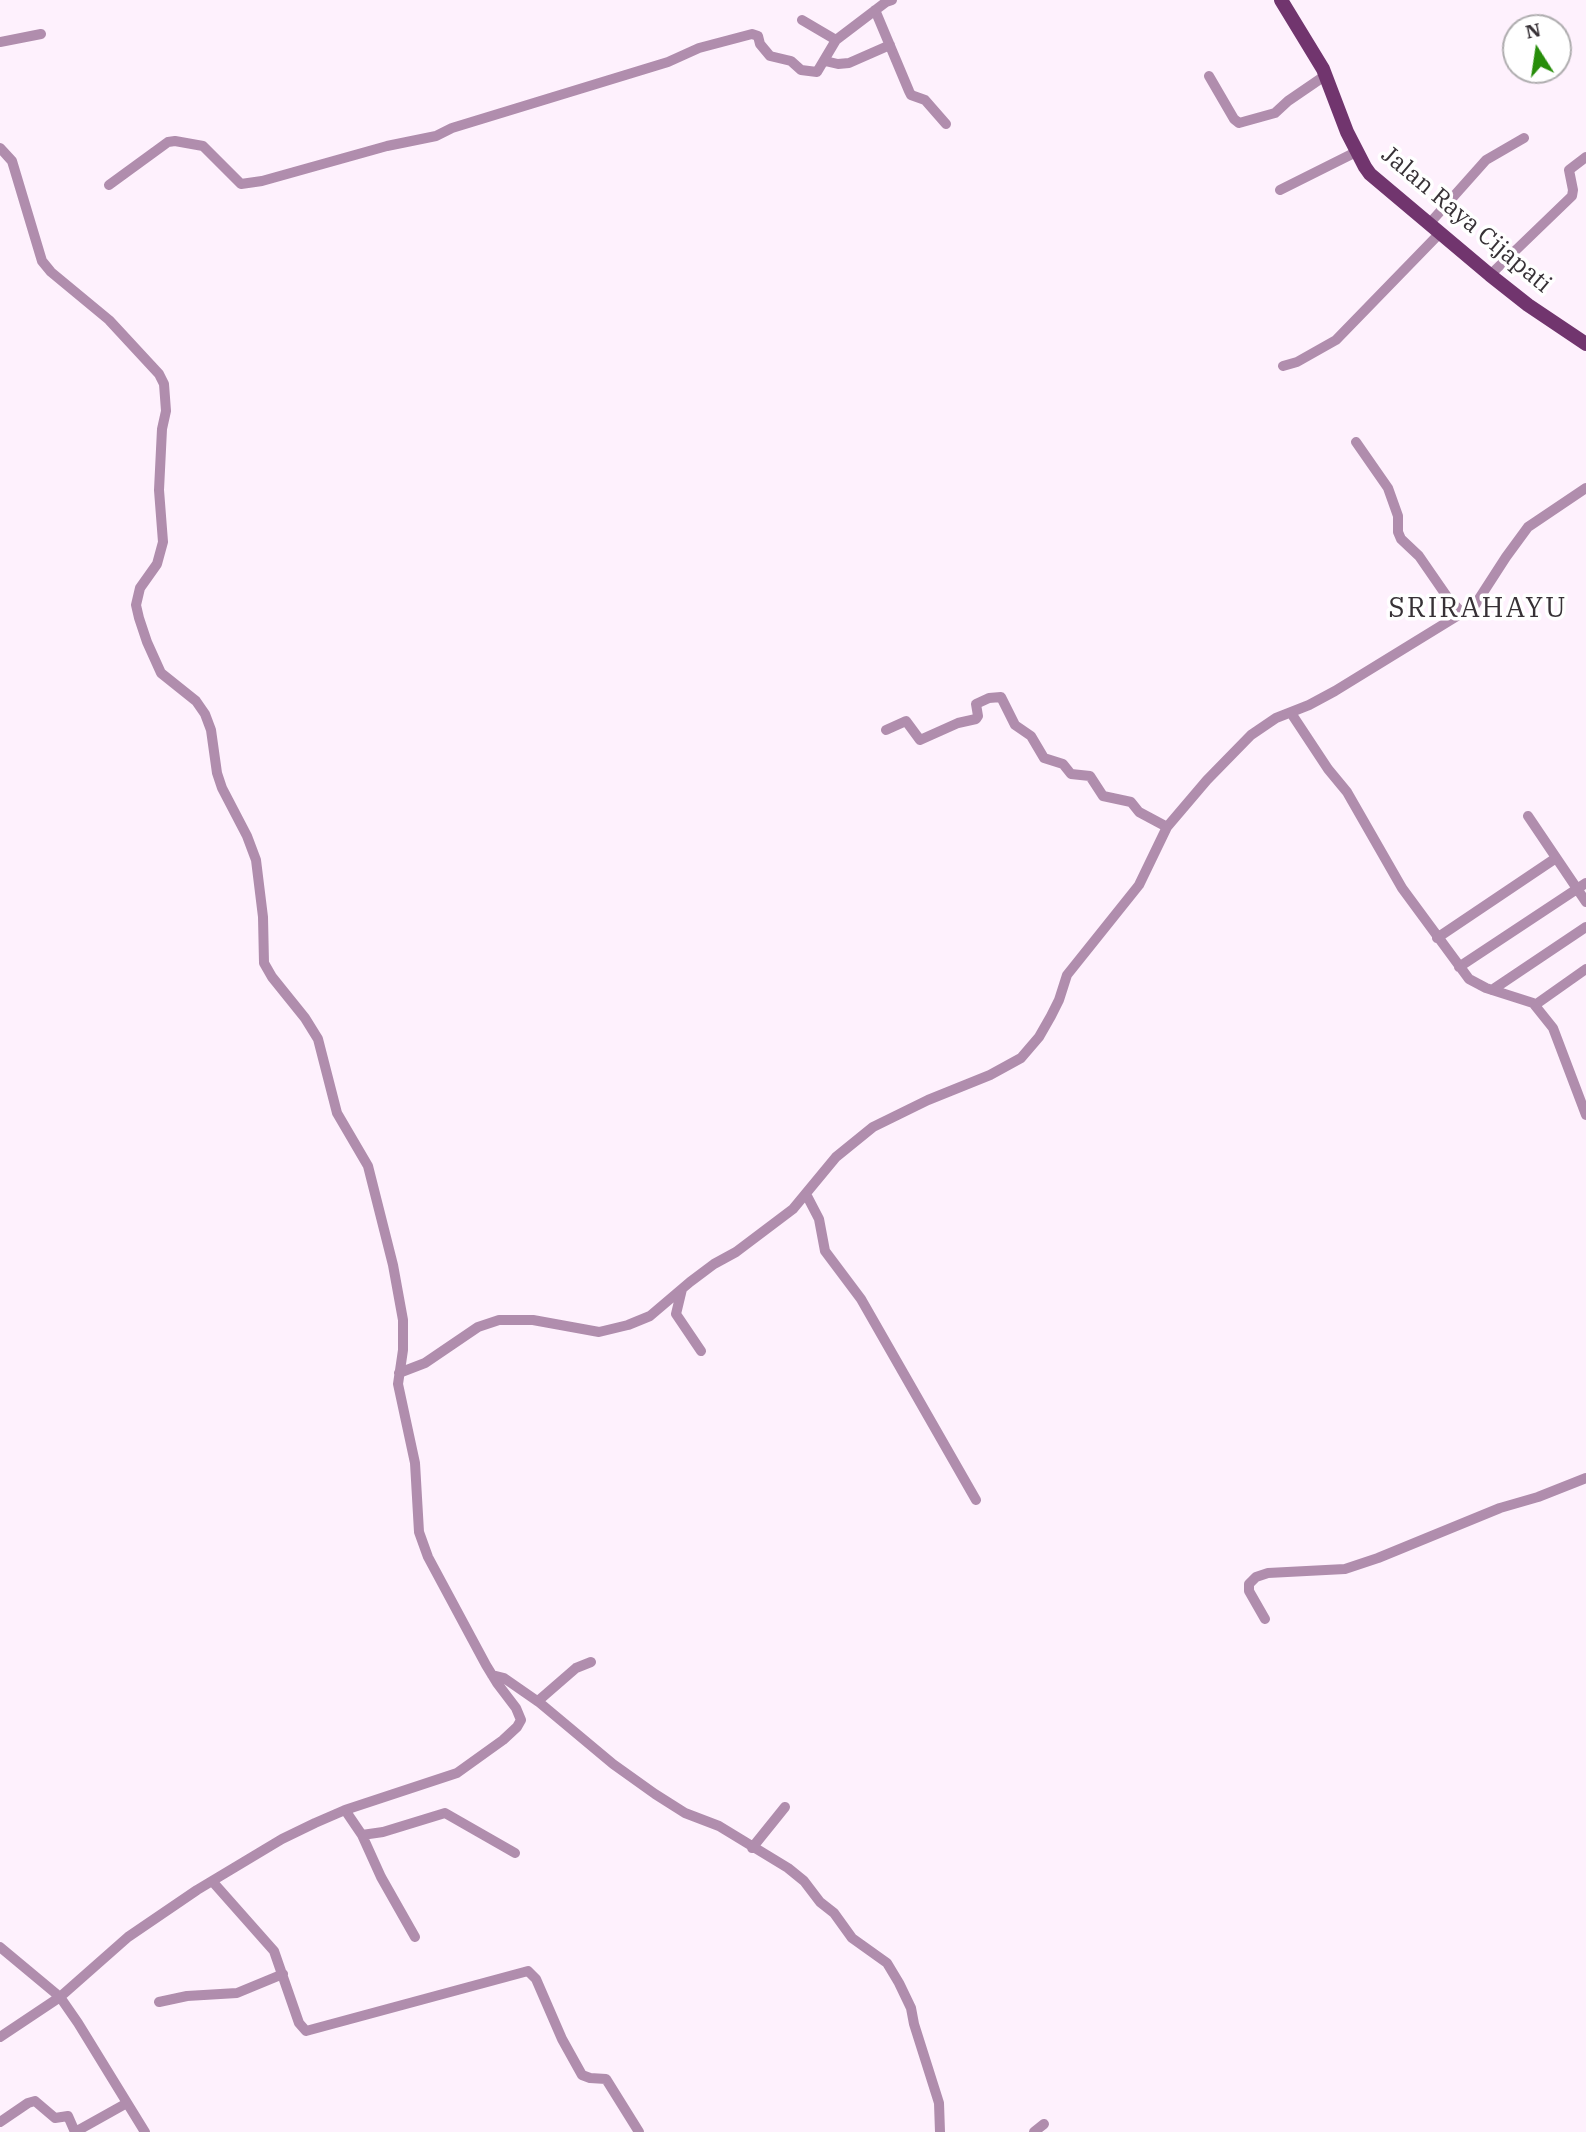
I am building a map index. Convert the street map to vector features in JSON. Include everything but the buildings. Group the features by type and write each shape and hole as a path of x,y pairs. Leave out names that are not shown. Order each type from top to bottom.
{"main road":[{"name":"Jalan Raya Cijapati","path":"1282,0 1326,75 1356,152 1376,180 1528,305 1586,344"}],"street":[{"path":"109,185 168,142 175,141 203,146 241,184 262,181 387,146 436,136 478,120 668,62 699,48 751,34 758,36 768,55 791,61 801,70 817,72 836,40 887,1"},
{"path":"875,10 911,95 925,100 946,124"},
{"path":"802,20 836,40"},
{"path":"0,43 41,34"},
{"path":"825,61 849,63 890,45"},
{"path":"1209,76 1234,119 1240,123 1275,113 1326,75"},
{"path":"1283,366 1297,362 1336,340 1434,229 1486,160 1524,138"},
{"path":"0,148 12,161 41,261 109,320 159,373 164,384 166,411 162,429 159,490 163,542 157,564 140,588 137,611 161,673 196,701 205,714 211,730 217,773 222,788 247,836 256,860 264,963 318,1040 337,1113 368,1166 403,1320 400,1402 417,1479 419,1532 428,1557 492,1675 519,1714 520,1723 510,1734 457,1773 345,1810 282,1839 212,1881 128,1937 60,1997 0,2037"},
{"path":"1280,190 1356,152"},
{"path":"1490,275 1572,195 1569,170 1586,157"},
{"path":"1356,442 1388,488 1398,516 1400,537 1419,556 1448,598 1462,613"},
{"path":"399,1373 425,1363 466,1334 490,1322 507,1319 533,1320 607,1332 650,1316 714,1264 736,1252 793,1209 836,1157 873,1127 928,1100 990,1075 1021,1058 1039,1037 1051,1016 1067,975 1139,885 1167,827 1207,780 1251,735 1276,718 1335,691 1475,605 1528,527 1586,488"},
{"path":"886,730 906,721 920,740 958,723 976,719 976,704 989,698 1001,697 1015,725 1031,736 1044,758 1063,764 1071,774 1090,776 1102,796 1131,802 1139,812 1167,827"},
{"path":"1291,713 1328,769 1347,792 1402,888 1459,967 1469,979 1535,1005 1553,1028 1586,1115"},
{"path":"1528,816 1556,858 1581,886 1586,902"},
{"path":"1437,938 1556,858"},
{"path":"1459,967 1581,886"},
{"path":"1492,990 1586,927"},
{"path":"1535,1005 1586,970"},
{"path":"806,1194 819,1219 825,1251 866,1307 976,1500"},
{"path":"683,1289 676,1314 701,1351"},
{"path":"1265,1619 1249,1588 1252,1581 1261,1575 1345,1569 1500,1508 1538,1497 1586,1478"},
{"path":"538,1701 576,1668 592,1662"},
{"path":"492,1675 504,1678 538,1701 613,1764 655,1794 685,1813 719,1826 788,1868 834,1913 852,1938 887,1963 911,2008 939,2103 940,2132"},
{"path":"752,1848 785,1807"},
{"path":"345,1810 362,1835 381,1877 415,1937"},
{"path":"362,1835 383,1832 445,1813 515,1853"},
{"path":"212,1881 274,1951 299,2023 306,2031 528,1971 536,1979 562,2039 582,2074 590,2078 606,2079 639,2132"},
{"path":"0,1947 60,1997 145,2132"},
{"path":"159,2002 187,1996 237,1993 283,1974"},
{"path":"0,2122 35,2101 55,2118 68,2116 75,2132 127,2103"},
{"path":"1034,2132 1044,2124"}],"district":[{"name":"SRIRAHAYU","path":"1478,609"}]}
